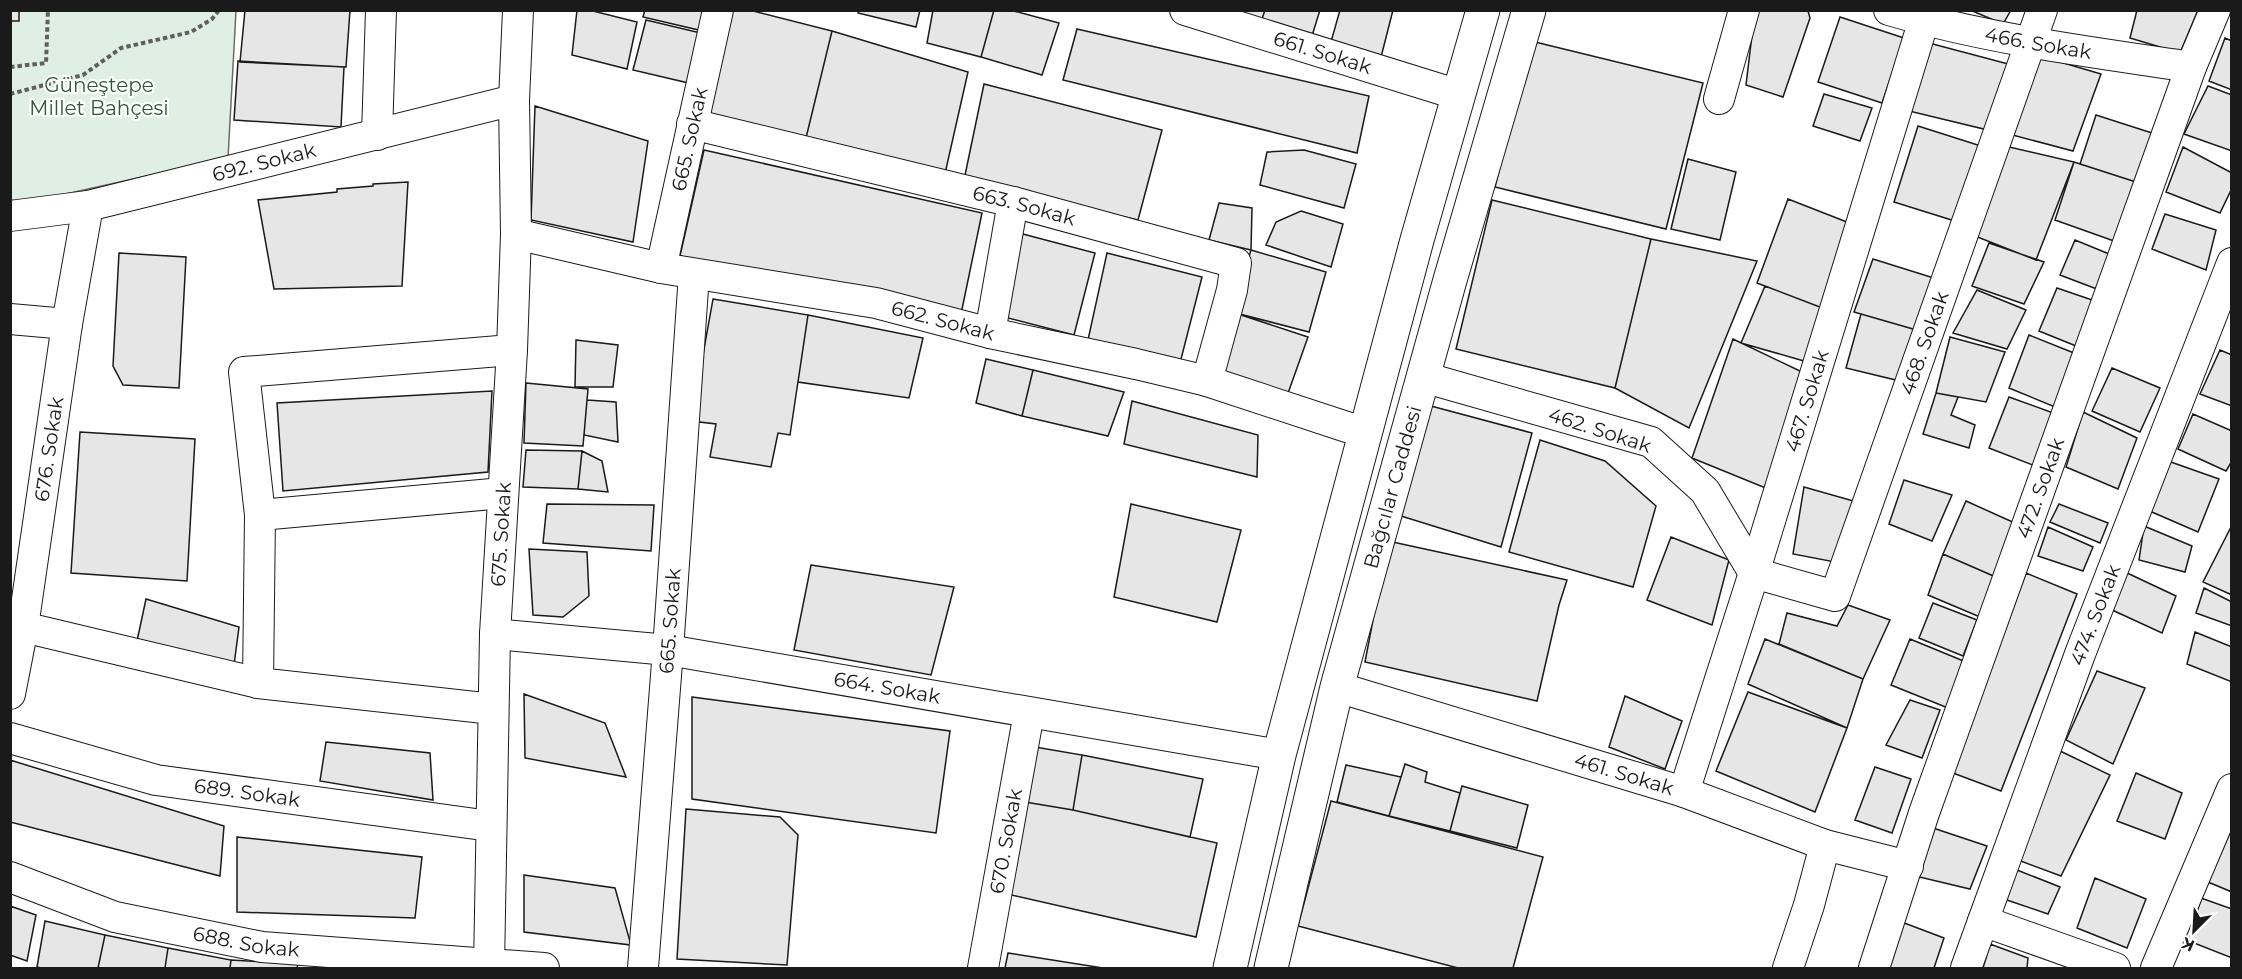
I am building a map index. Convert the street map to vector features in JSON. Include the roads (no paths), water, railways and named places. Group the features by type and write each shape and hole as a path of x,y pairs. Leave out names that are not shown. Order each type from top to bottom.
{"main road":[{"name":"Bağcılar Caddesi","path":"1230,969 1279,755 1365,433 1483,10"},
{"name":"Bağcılar Caddesi","path":"1271,969 1337,687 1423,376 1529,10"}],"street":[{"path":"377,135 381,10"},
{"name":"675. Sokak","path":"489,967 495,634 512,350 516,234 514,100 518,10"},
{"name":"665. Sokak","path":"661,268 718,10"},
{"name":"661. Sokak","path":"1185,10 1459,95"},
{"path":"1719,99 1744,10"},
{"name":"466. Sokak","path":"1888,10 1925,16 2030,43 2191,67"},
{"name":"468. Sokak","path":"1754,573 1835,596 2042,10"},
{"name":"472. Sokak","path":"1874,969 1924,813 2191,67 2215,10"},
{"name":"467. Sokak","path":"1684,792 1754,573 1925,16"},
{"name":"692. Sokak","path":"10,216 88,206 514,100"},
{"name":"663. Sokak","path":"692,124 1013,202 1236,263 1232,290 1207,381"},
{"path":"990,333 1013,202"},
{"name":"676. Sokak","path":"10,694 17,623 88,206"},
{"name":"662. Sokak","path":"516,234 661,268 876,303 990,333 1207,381 1365,433"},
{"name":"474. Sokak","path":"1966,969 2080,654 2232,263"},
{"name":"665. Sokak","path":"644,969 694,274"},
{"path":"10,319 67,324"},
{"path":"258,683 260,515 244,372 512,350"},
{"name":"462. Sokak","path":"1423,376 1652,442 1705,491 1754,573"},
{"path":"260,515 503,493"},
{"path":"17,623 258,683 493,709"},
{"name":"664. Sokak","path":"495,634 668,650 1279,755"},
{"name":"461. Sokak","path":"1337,687 1684,792 1825,845 1908,866"},
{"name":"670. Sokak","path":"983,969 1029,713"},
{"name":"689. Sokak","path":"10,738 156,780 490,826"},
{"path":"2156,969 2232,789"},
{"path":"1788,969 1809,905 1825,845"},
{"name":"688. Sokak","path":"10,878 115,917 262,947 489,967 544,969"},
{"path":"1983,921 2115,969"}],"park label":[{"name":"Güneştepe Millet Bahçesi","path":"99,96"}]}
